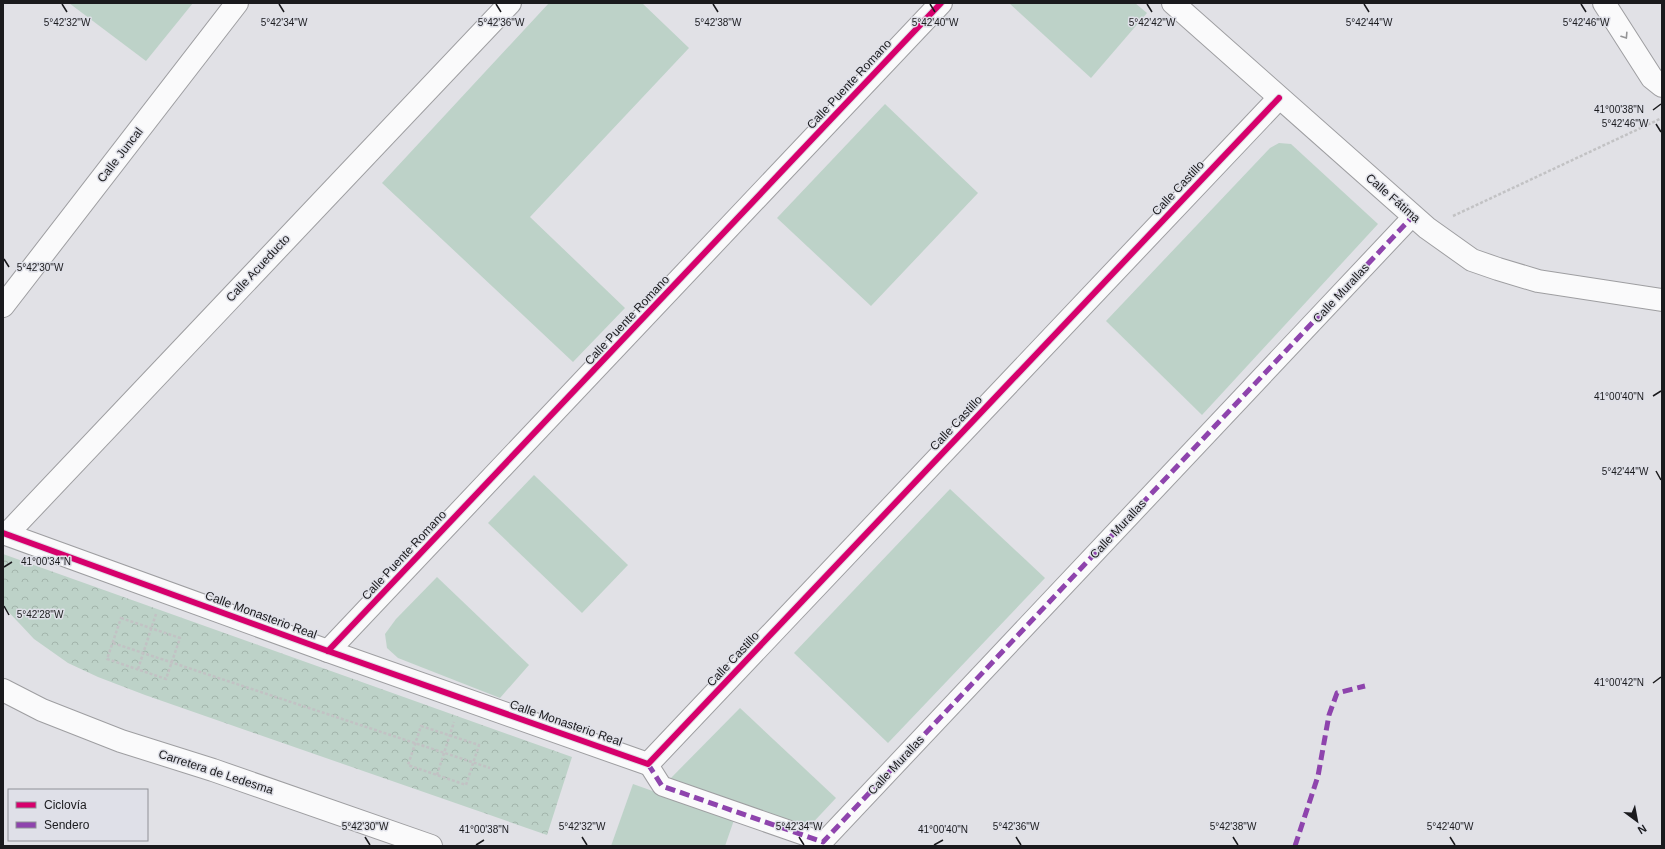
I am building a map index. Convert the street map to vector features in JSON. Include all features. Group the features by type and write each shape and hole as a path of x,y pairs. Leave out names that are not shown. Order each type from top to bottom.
{"street":[{"name":"Calle Juncal","path":"3,306 237,3"},
{"name":"Calle Acueducto","path":"5,533 510,3"},
{"name":"Calle Puente Romano","path":"328,651 941,3"},
{"name":"Calle Fátima","path":"1173,3 1420,222 1472,260 1538,281 1662,300"},
{"path":"1604,3 1652,78 1662,86"},
{"name":"Calle Castillo","path":"648,764 1279,98"},
{"name":"Calle Murallas","path":"648,764 662,786 823,842 1420,222"},
{"name":"Calle Monasterio Real","path":"5,533 328,651 648,764"},
{"name":"Carretera de Ledesma","path":"3,690 42,710 121,741 213,770 431,846"}],"path":[{"path":"1420,222 1662,118"},
{"path":"138,669 164,590"},
{"path":"121,618 151,629 180,638 166,678 107,659 121,618"},
{"path":"113,642 490,768"},
{"path":"437,775 462,699"},
{"path":"421,726 450,736 479,746 466,785 408,765 421,726"}],"green space":[{"path":"69,3 193,3 146,61"},
{"path":"549,3 642,3 689,48 530,217 625,308 573,362 382,183"},
{"path":"1009,3 1135,3 1147,13 1091,78"},
{"path":"885,104 978,193 871,306 777,218"},
{"path":"1279,143 1291,144 1378,224 1202,415 1106,321 1270,148"},
{"path":"534,475 628,565 582,613 488,523"},
{"path":"950,489 1045,578 888,743 794,653"},
{"path":"3,554 572,757 547,835 145,695 98,677 68,663 34,639 3,606"},
{"path":"437,577 529,665 500,698 398,658 387,648 385,634 396,619"},
{"path":"740,708 836,798 806,830 668,781"},
{"path":"633,784 734,820 725,846 611,846"}],"marked path":[{"path":"648,764 662,786 823,842 1413,216"},
{"path":"1295,846 1318,776 1329,715 1337,693 1365,686"}],"cycle path":[{"path":"328,651 941,3"},
{"path":"3,533 328,651 648,764 1279,98"}]}
